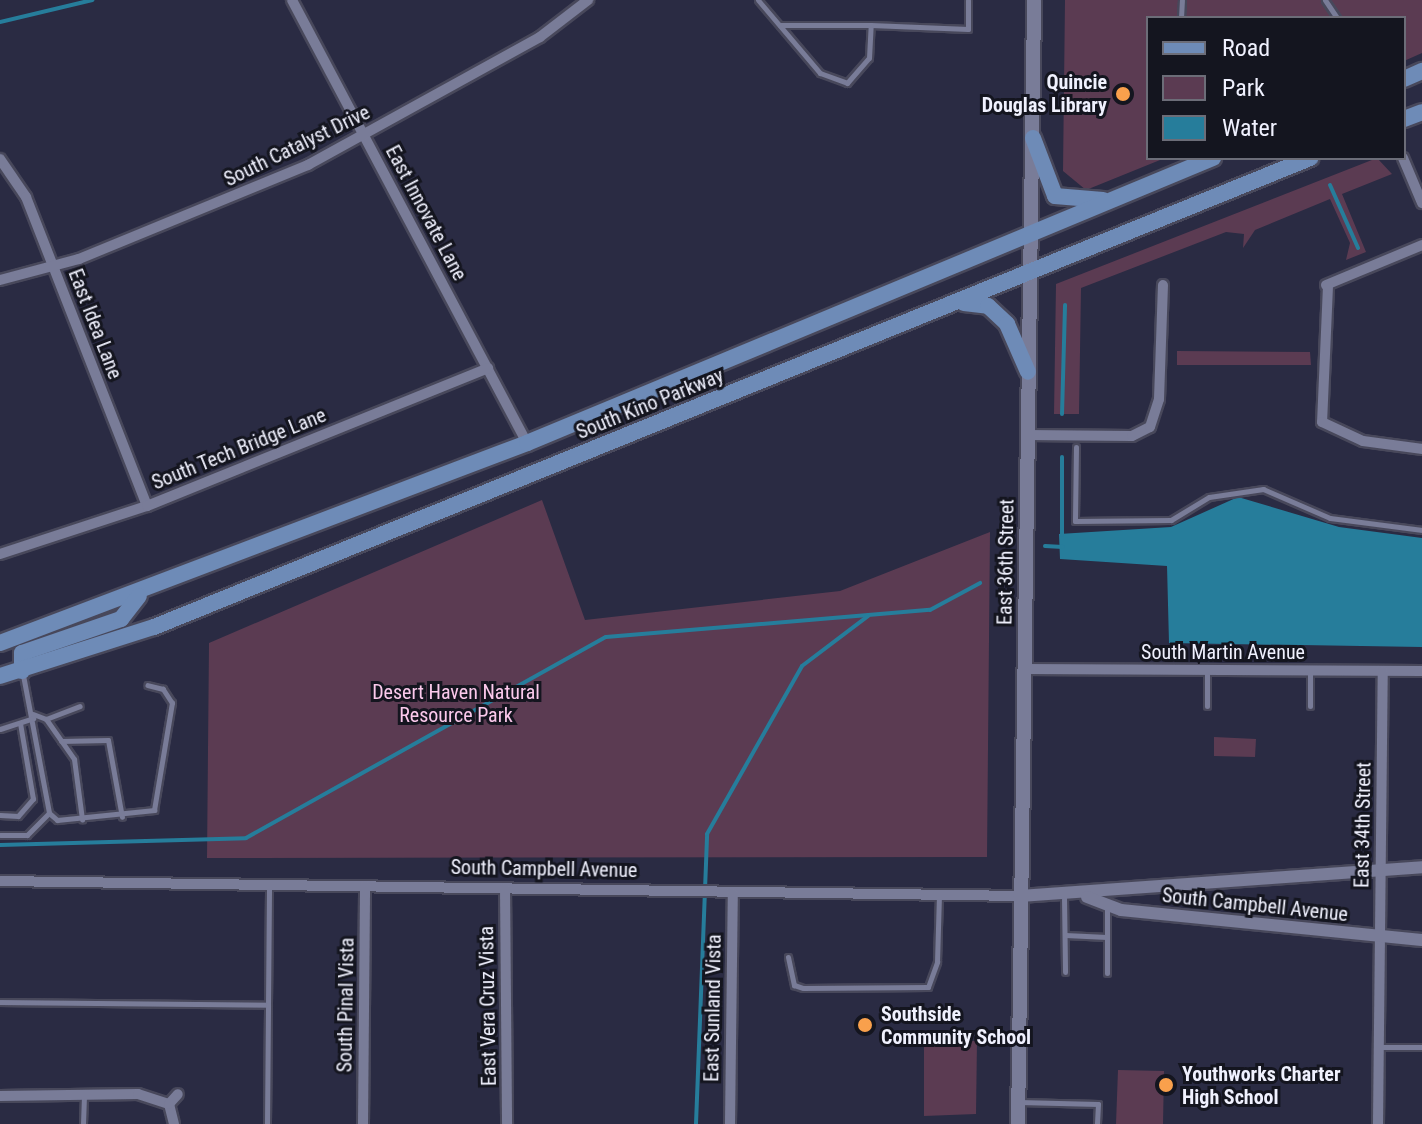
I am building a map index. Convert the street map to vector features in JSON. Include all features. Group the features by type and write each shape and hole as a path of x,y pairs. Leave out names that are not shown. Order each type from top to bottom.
{"main road":[{"name":"East 36th Street","path":"1018,1124 1034,0"},
{"path":"1033,138 1055,196 1112,199"},
{"name":"South Kino Parkway","path":"0,643 140,595 527,443 1208,160"},
{"name":"South Kino Parkway","path":"0,676 154,627 1305,160"},
{"path":"958,303 996,311 1028,372"},
{"path":"22,671 22,653 121,619 140,595"}],"street":[{"name":"East Innovate Lane","path":"292,0 527,443"},
{"name":"South Catalyst Drive","path":"0,280 53,266 272,182 540,37 588,0"},
{"name":"East Idea Lane","path":"0,159 26,197 147,506"},
{"path":"1404,160 1422,203"},
{"path":"1422,245 1327,286 1316,417 1341,435 1422,449"},
{"path":"1027,435 1132,436 1156,426 1163,285"},
{"name":"South Tech Bridge Lane","path":"0,554 147,506 488,368"},
{"name":"South Martin Avenue","path":"1025,669 1422,671"},
{"name":"East 34th Street","path":"1378,1124 1383,671"},
{"name":"South Campbell Avenue","path":"0,881 1087,897 1126,884 1422,867"},
{"name":"South Pinal Vista","path":"363,1124 365,886"},
{"name":"East Vera Cruz Vista","path":"505,888 507,1124"},
{"name":"East Sunland Vista","path":"730,1124 733,893"},
{"name":"South Campbell Avenue","path":"1087,897 1107,905 1380,939 1422,940"},
{"path":"169,1104 178,1094"},
{"path":"0,1096 154,1096 169,1104 174,1124"}],"lane":[{"path":"758,0 820,73 847,83 869,58 871,25"},
{"path":"779,25 968,29 968,0"},
{"path":"1076,447 1075,521 1171,520 1209,497 1263,489 1330,518 1422,530"},
{"path":"1207,670 1207,706"},
{"path":"1310,670 1310,706"},
{"path":"22,671 33,716 49,813"},
{"path":"49,813 82,819 145,815 161,798 172,703 163,689 147,685"},
{"path":"0,729 33,716 46,719 80,706"},
{"path":"46,719 74,759 82,819"},
{"path":"0,815 18,816 33,799 20,723"},
{"path":"61,741 108,740 122,817"},
{"path":"0,835 27,835 49,813"},
{"path":"267,1124 269,884"},
{"path":"788,957 794,985 803,988 928,987 937,962 939,895"},
{"path":"1064,897 1065,972"},
{"path":"1107,905 1107,973"},
{"path":"1065,935 1107,937"},
{"path":"0,1002 268,1005"},
{"path":"1379,1047 1422,1047"},
{"path":"83,1124 84,1095"},
{"path":"1018,1102 1098,1104 1097,1124"}],"green space":[{"path":"1065,0 1422,0 1422,53 1406,60 1406,16 1146,16 1146,160 1160,160 1086,190 1063,171"},
{"path":"1372,160 1379,160 1392,174 1342,194 1366,252 1346,260 1350,243 1330,199 1255,230 1243,248 1244,234 1226,232 1081,288 1079,414 1054,414 1056,284"},
{"path":"1177,351 1310,352 1311,365 1177,365"},
{"name":"Desert Haven Natural Resource Park","path":"542,500 585,620 840,591 990,532 987,857 207,858 209,643"},
{"path":"1214,737 1256,739 1255,757 1214,756"},
{"path":"924,1039 977,1041 976,1114 924,1116"},
{"path":"1118,1070 1164,1071 1163,1124 1116,1124"}],"water":[{"path":"1238,497 1339,527 1422,538 1422,647 1169,643 1167,566 1060,559 1059,534 1171,527"}],"waterway":[{"path":"0,22 92,0"},
{"path":"1330,185 1358,248"},
{"path":"1062,414 1065,305"},
{"path":"1062,457 1062,535"},
{"path":"1045,546 1063,547"},
{"path":"0,845 246,838 606,637 930,610 980,583"},
{"path":"696,1124 707,834 802,666 868,616"}],"place":[{"name":"Quincie Douglas Library","path":"1123,94"},
{"name":"Southside Community School","path":"865,1025"},
{"name":"Youthworks Charter High School","path":"1166,1085"}]}
